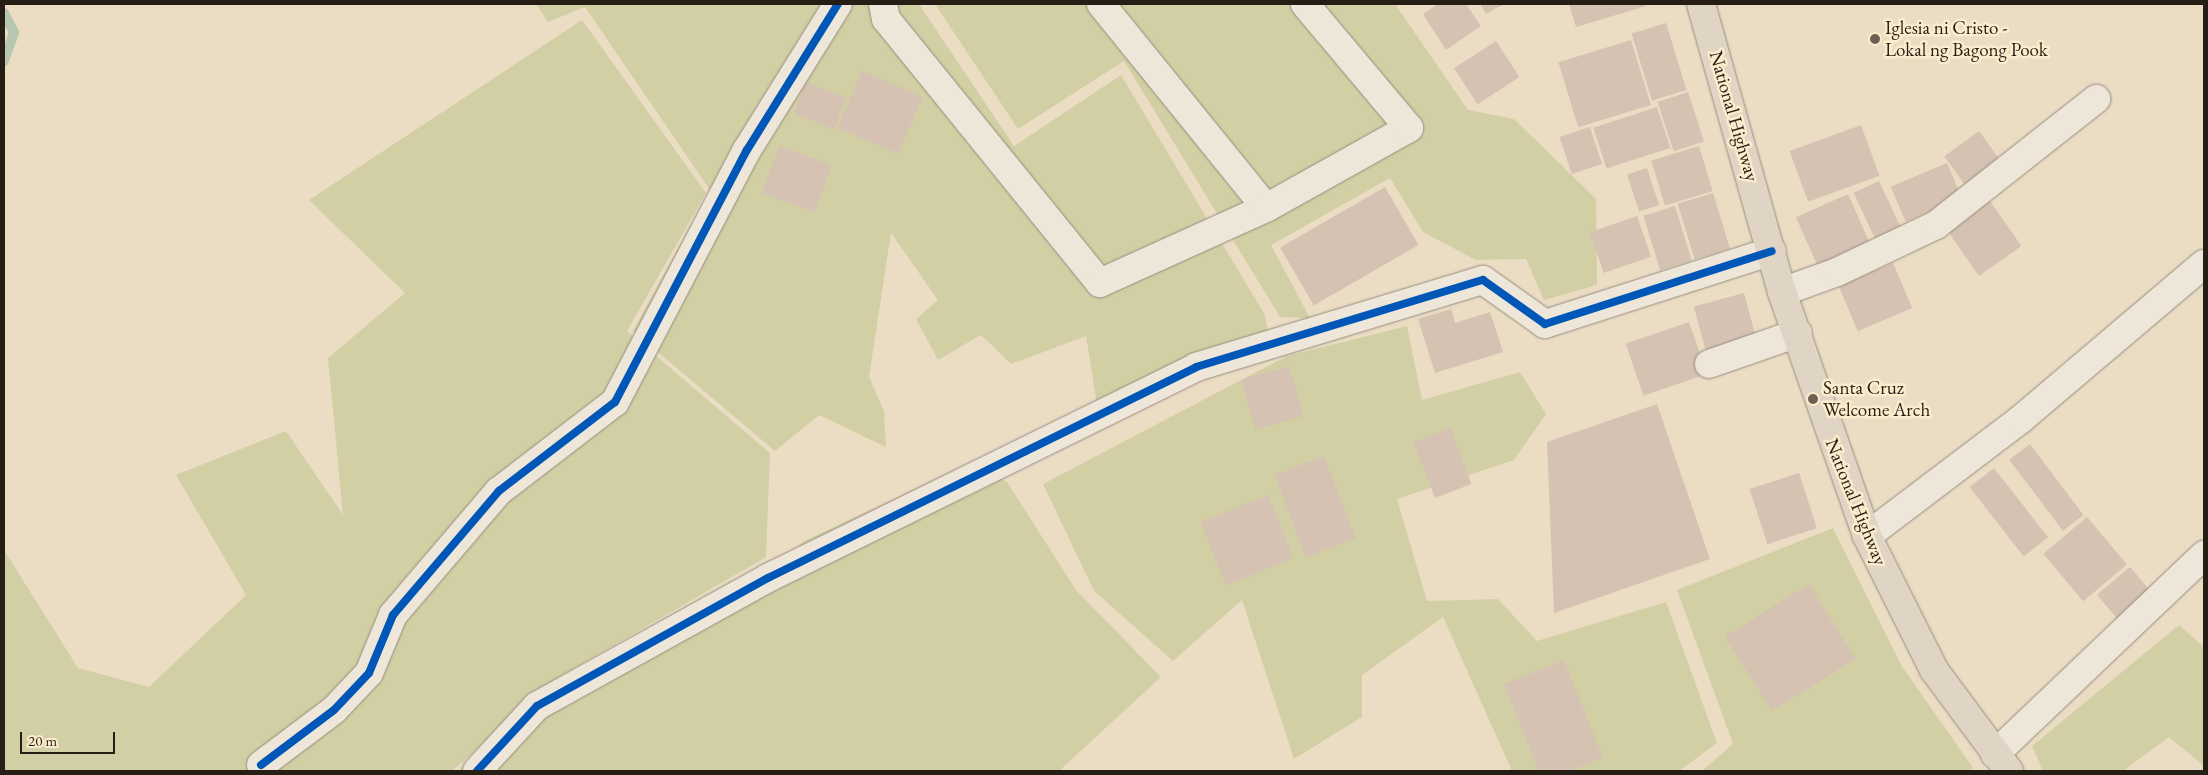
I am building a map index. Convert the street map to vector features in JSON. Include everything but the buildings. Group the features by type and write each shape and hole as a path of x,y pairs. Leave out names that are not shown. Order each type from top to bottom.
{"main road":[{"name":"National Highway","path":"1701,4 1782,292 1798,333 1839,465 1867,536 1934,670 2002,763"}],"street":[{"path":"262,765 334,710 369,674 393,615 499,491 615,402 748,150 838,4"},
{"path":"883,4 886,19 1100,283 1266,208 1409,128 1305,4"},
{"path":"1101,4 1266,208"},
{"path":"1782,292 1845,268 1936,225 2096,99"},
{"path":"477,771 536,706 768,578 1196,367 1484,280 1545,324 1772,251"},
{"path":"1867,536 2022,419 2204,264"},
{"path":"1709,364 1798,333"},
{"path":"2002,763 2204,555"}],"shaded area":[{"path":"536,4 919,4 1014,146 1121,75 1265,315 1268,333 1097,404 1086,336 1011,364 981,335 938,360 916,319 938,300 891,233 869,377 884,411 886,447 819,415 775,451 633,331 710,190 585,7 548,22"},
{"path":"935,4 1395,4 1468,110 1514,119 1596,199 1597,285 1544,300 1526,259 1476,260 1423,232 1390,178 1271,245 1310,318 1280,317 1124,61 1018,129"},
{"path":"582,20 706,193 627,331 770,453 766,557 557,678 452,771 4,771 4,550 78,668 149,687 246,595 176,475 286,431 343,515 328,358 405,293 309,200"},
{"path":"1407,326 1422,400 1520,372 1546,414 1514,460 1397,499 1427,601 1498,599 1537,641 1666,602 1717,743 1679,771 1512,771 1443,617 1362,675 1362,717 1294,759 1242,600 1173,661 1094,591 1043,484 1287,356"},
{"path":"970,463 1007,482 1076,590 1161,677 1059,771 458,771 807,540"},
{"path":"1833,528 1901,665 1973,768 1968,771 1702,771 1733,744 1677,590"},
{"path":"2179,625 2204,647 2204,766 2169,737 2123,771 2043,771 2032,746"}],"waterway":[{"path":"4,13 14,33 4,61"}],"cycle path":[{"path":"261,765 334,710 369,673 393,615 499,491 615,402 747,150 838,4"},
{"path":"477,771 537,706 768,578 1196,367 1483,280 1545,324 1772,251"}],"place":[{"name":"Iglesia ni Cristo - Lokal ng Bagong Pook","path":"1875,39"},
{"name":"Santa Cruz Welcome Arch","path":"1813,399"}]}
